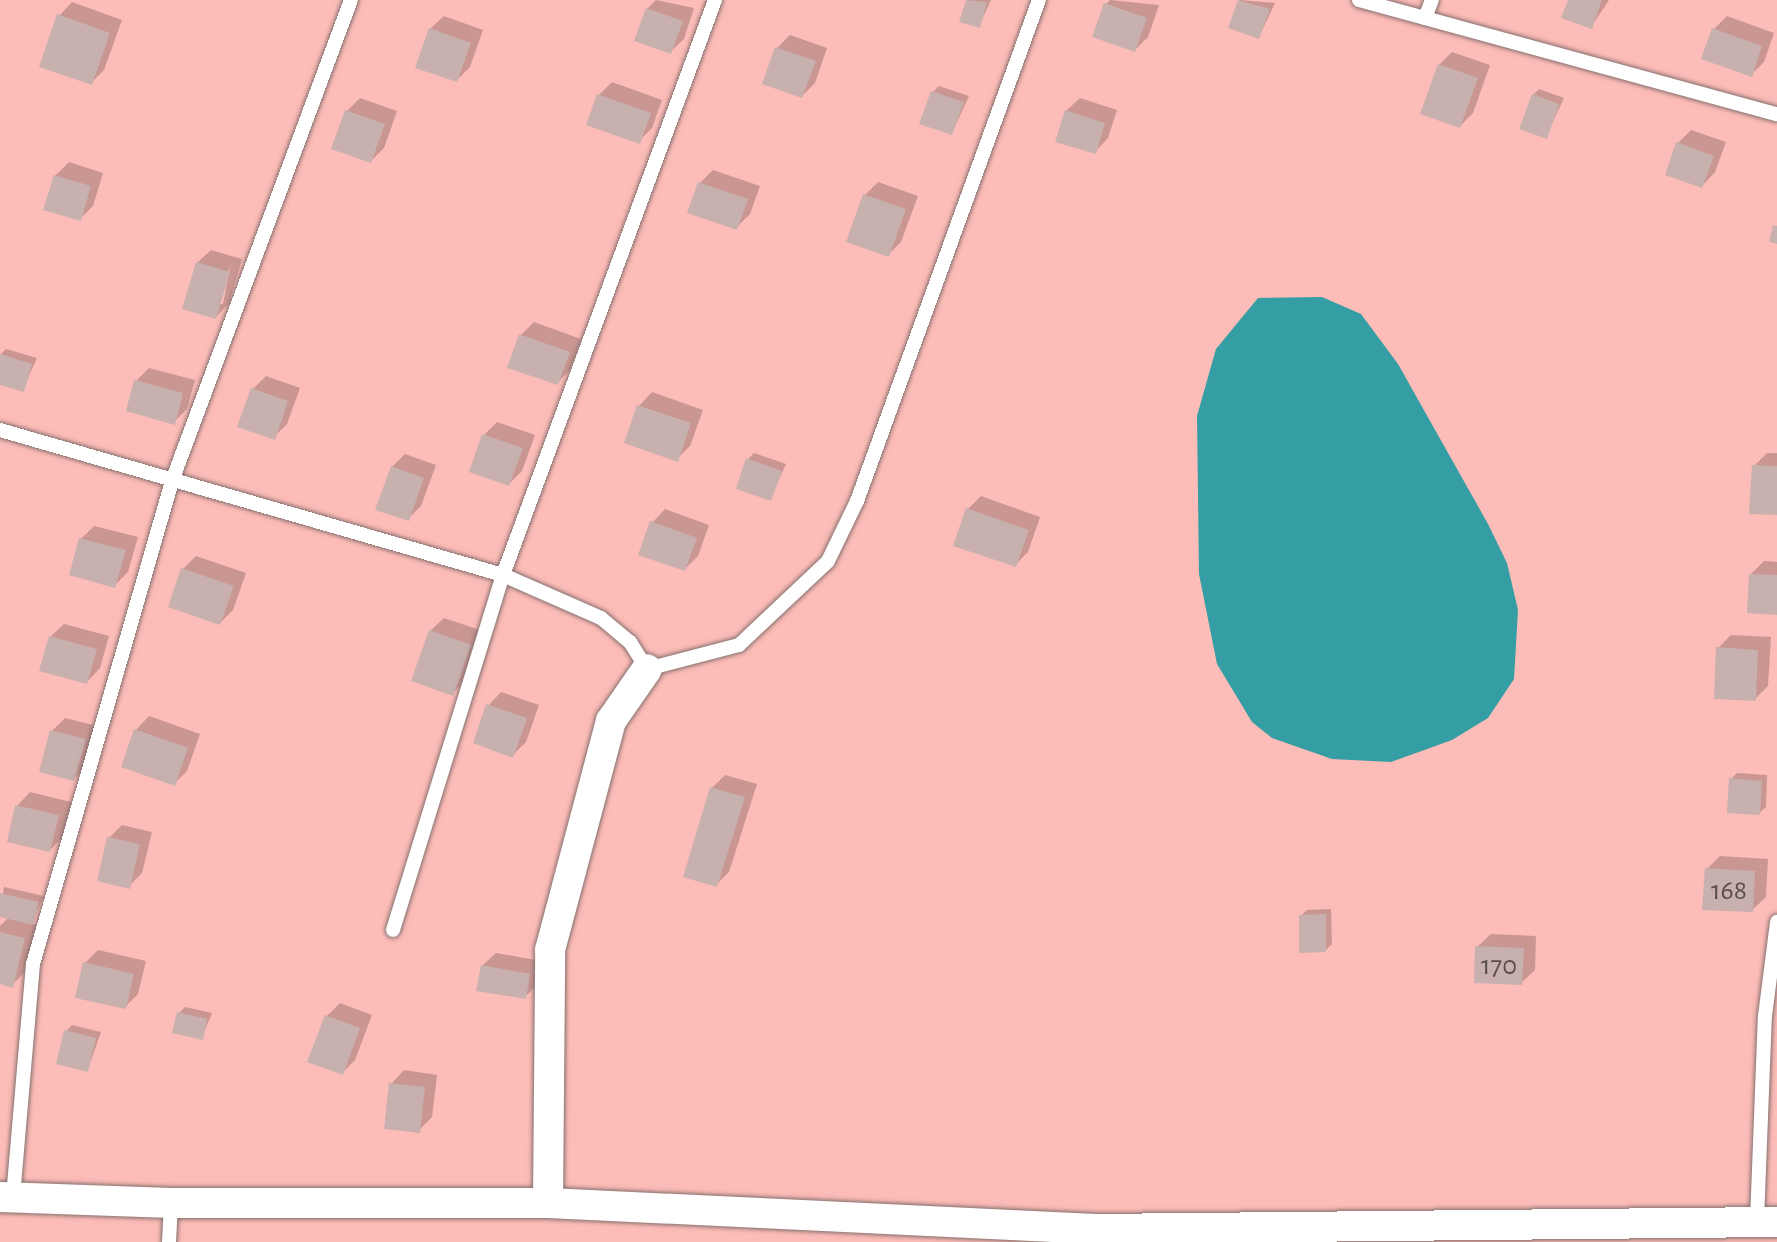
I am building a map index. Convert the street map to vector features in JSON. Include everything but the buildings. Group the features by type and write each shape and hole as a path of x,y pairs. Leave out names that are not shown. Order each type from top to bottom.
{"street":[{"path":"548,1203 550,950 611,721 647,669"},
{"path":"6,1197 171,1203 548,1203 1096,1235 1767,1222"}],"lane":[{"path":"6,1197 33,964 172,481 351,0"},
{"path":"393,930 503,575 715,0"},
{"path":"0,430 503,575 601,618 630,642 647,669 739,645 828,561 857,501 1039,0"},
{"path":"1359,0 1777,114"},
{"path":"1425,18 1432,0"},
{"path":"1767,1222 1765,1016 1777,922"},
{"path":"169,1242 171,1203"}],"shaded area":[{"path":"0,0 1777,0 1777,1242 0,1242"}],"water":[{"path":"1322,297 1361,314 1398,364 1488,524 1507,563 1518,610 1514,679 1488,718 1452,740 1391,762 1332,759 1272,738 1252,722 1217,664 1199,574 1197,416 1216,349 1258,298"}]}
